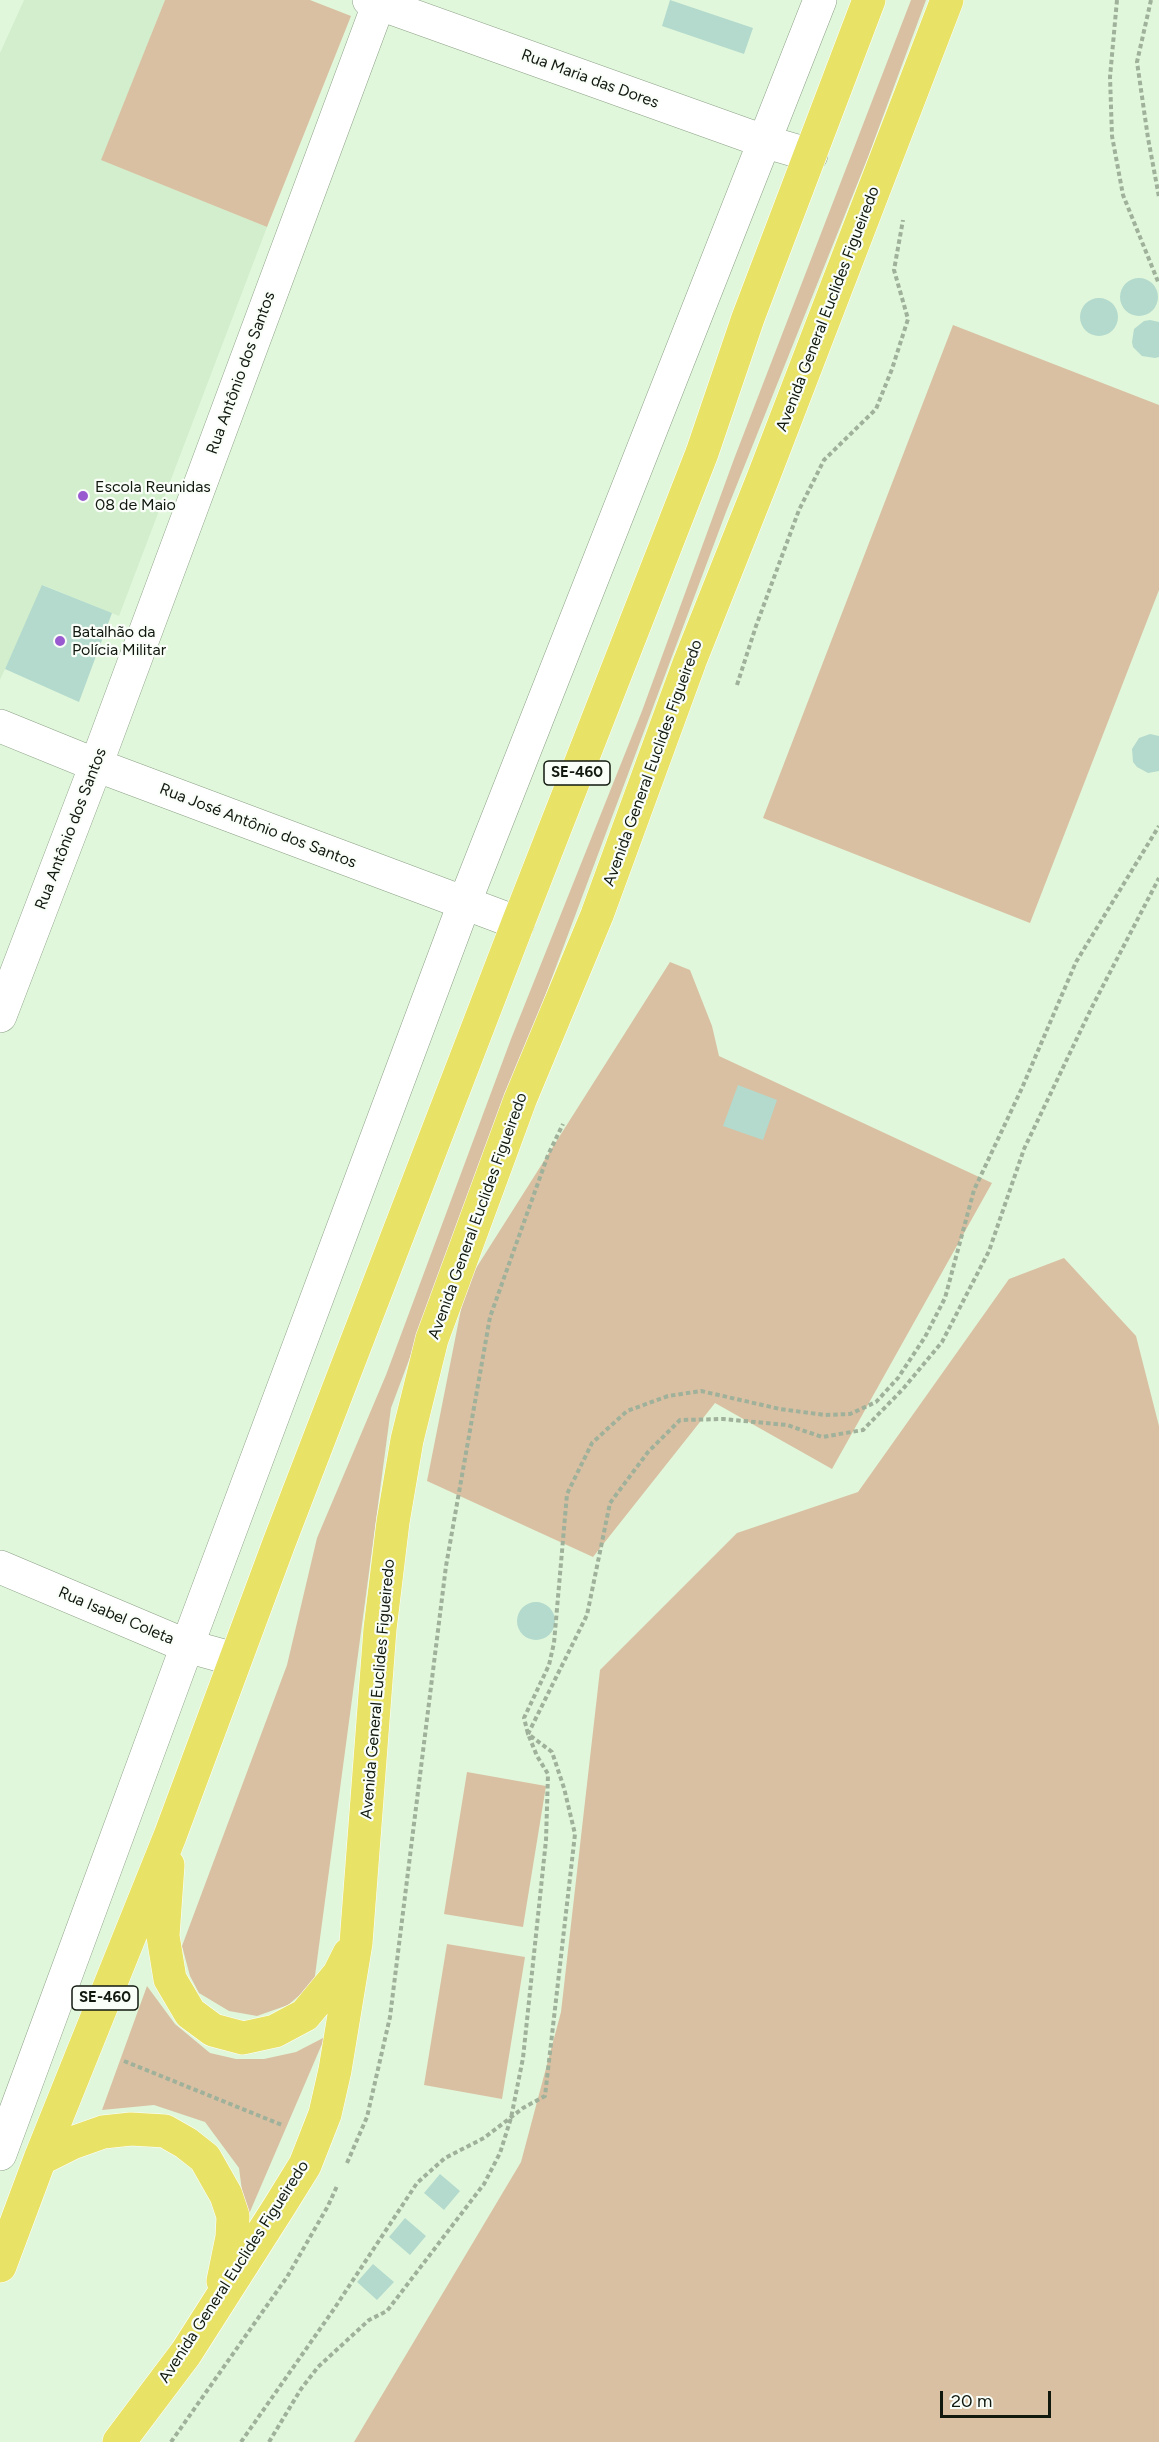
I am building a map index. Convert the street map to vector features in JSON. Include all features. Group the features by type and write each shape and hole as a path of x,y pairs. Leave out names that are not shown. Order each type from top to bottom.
{"main road":[{"name":"SE-460","path":"0,2266 40,2159 170,1836 234,1659 702,453 748,318 869,0"},
{"name":"Avenida General Euclides Figueiredo","path":"119,2442 186,2353 305,2165 325,2114 335,2070 356,1943 372,1762 380,1629 393,1522 407,1440 432,1339 520,1101 597,915 686,672 764,478 947,0"},
{"path":"170,1836 163,1936 170,1979 190,2013 213,2030 243,2038 275,2031 304,2015 339,1974 356,1943"},
{"path":"40,2159 72,2143 103,2133 131,2129 165,2131 206,2158 226,2194 232,2216 232,2237 219,2301"}],"street":[{"path":"0,2154 464,904 820,0"},
{"name":"Rua Maria das Dores","path":"376,1 766,142 811,155"},
{"name":"Rua Antônio dos Santos","path":"0,1016 96,765 376,1"},
{"name":"Rua José Antônio dos Santos","path":"0,726 96,765 518,923"},
{"name":"Rua Isabel Coleta","path":"0,1567 187,1646 234,1659"}],"path":[{"path":"1117,0 1110,78 1112,136 1123,195 1159,284"},
{"path":"1151,0 1137,62 1159,197"},
{"path":"737,686 799,510 824,460 876,409 892,369 908,319 894,270 904,213"},
{"path":"269,2442 301,2389 318,2367 369,2320 387,2311 484,2184 500,2153 511,2118 523,2058 546,1840 548,1774 528,1734 525,1718 549,1665 554,1643 567,1494 592,1443 627,1411 668,1396 701,1392 780,1409 825,1415 849,1414 876,1402 898,1378 925,1337 945,1298 974,1190 1022,1088 1076,962 1159,826"},
{"path":"528,1734 587,1615 610,1503 648,1452 680,1420 723,1419 787,1425 822,1437 862,1430 903,1389 942,1342 989,1251 1024,1149 1097,998 1159,878"},
{"path":"241,2442 334,2309 417,2183 445,2158 484,2138 545,2096 575,1834 564,1788 552,1752 528,1734"},
{"path":"124,2061 292,2129"}],"shaded area":[{"path":"24,0 165,0 102,160 267,227 119,616 43,585 0,680 0,53"},
{"path":"165,0 310,0 351,16 267,227 101,160"},
{"path":"911,0 926,0 868,157 726,512 391,1408 314,1983 288,2005 257,2016 229,2011 199,1993 190,1976 182,1946 287,1665 317,1538 386,1375 511,1039 642,711 734,459"},
{"path":"953,325 1159,405 1159,590 1030,923 763,818"},
{"path":"670,962 690,970 712,1026 719,1056 992,1183 832,1469 715,1403 593,1557 427,1481 466,1284"},
{"path":"1064,1258 1136,1336 1159,1426 1159,2442 354,2442 521,2162 561,2012 600,1670 737,1533 858,1492 1009,1279"},
{"path":"467,1772 546,1786 523,1927 444,1914"},
{"path":"447,1944 525,1957 502,2099 424,2085"},
{"path":"147,1986 175,2024 210,2053 236,2059 264,2059 296,2052 325,2037 246,2221 239,2168 205,2122 154,2105 102,2110"}],"building":[{"path":"670,0 753,28 744,54 662,26"},
{"path":"1139,278 1153,283 1158,297 1153,311 1139,316 1125,311 1120,297 1125,283"},
{"path":"1099,298 1113,303 1118,317 1113,331 1099,336 1085,331 1080,317 1085,303"},
{"path":"1144,321 1159,322 1159,357 1155,358 1142,356 1133,347 1132,342 1134,329"},
{"name":"Batalhão da Polícia Militar","path":"42,585 112,613 79,702 5,669"},
{"path":"1150,734 1159,736 1159,771 1148,773 1133,762 1132,749 1139,738"},
{"path":"738,1085 777,1100 763,1140 723,1126"},
{"path":"536,1602 550,1607 555,1621 550,1635 536,1640 522,1635 517,1621 522,1607"},
{"path":"440,2174 460,2191 444,2210 424,2193"},
{"path":"405,2218 426,2236 410,2255 389,2237"},
{"path":"373,2264 394,2282 377,2300 357,2282"}],"place":[{"name":"Escola Reunidas 08 de Maio","path":"83,496"},
{"name":"Batalhão da Polícia Militar","path":"60,641"}]}
